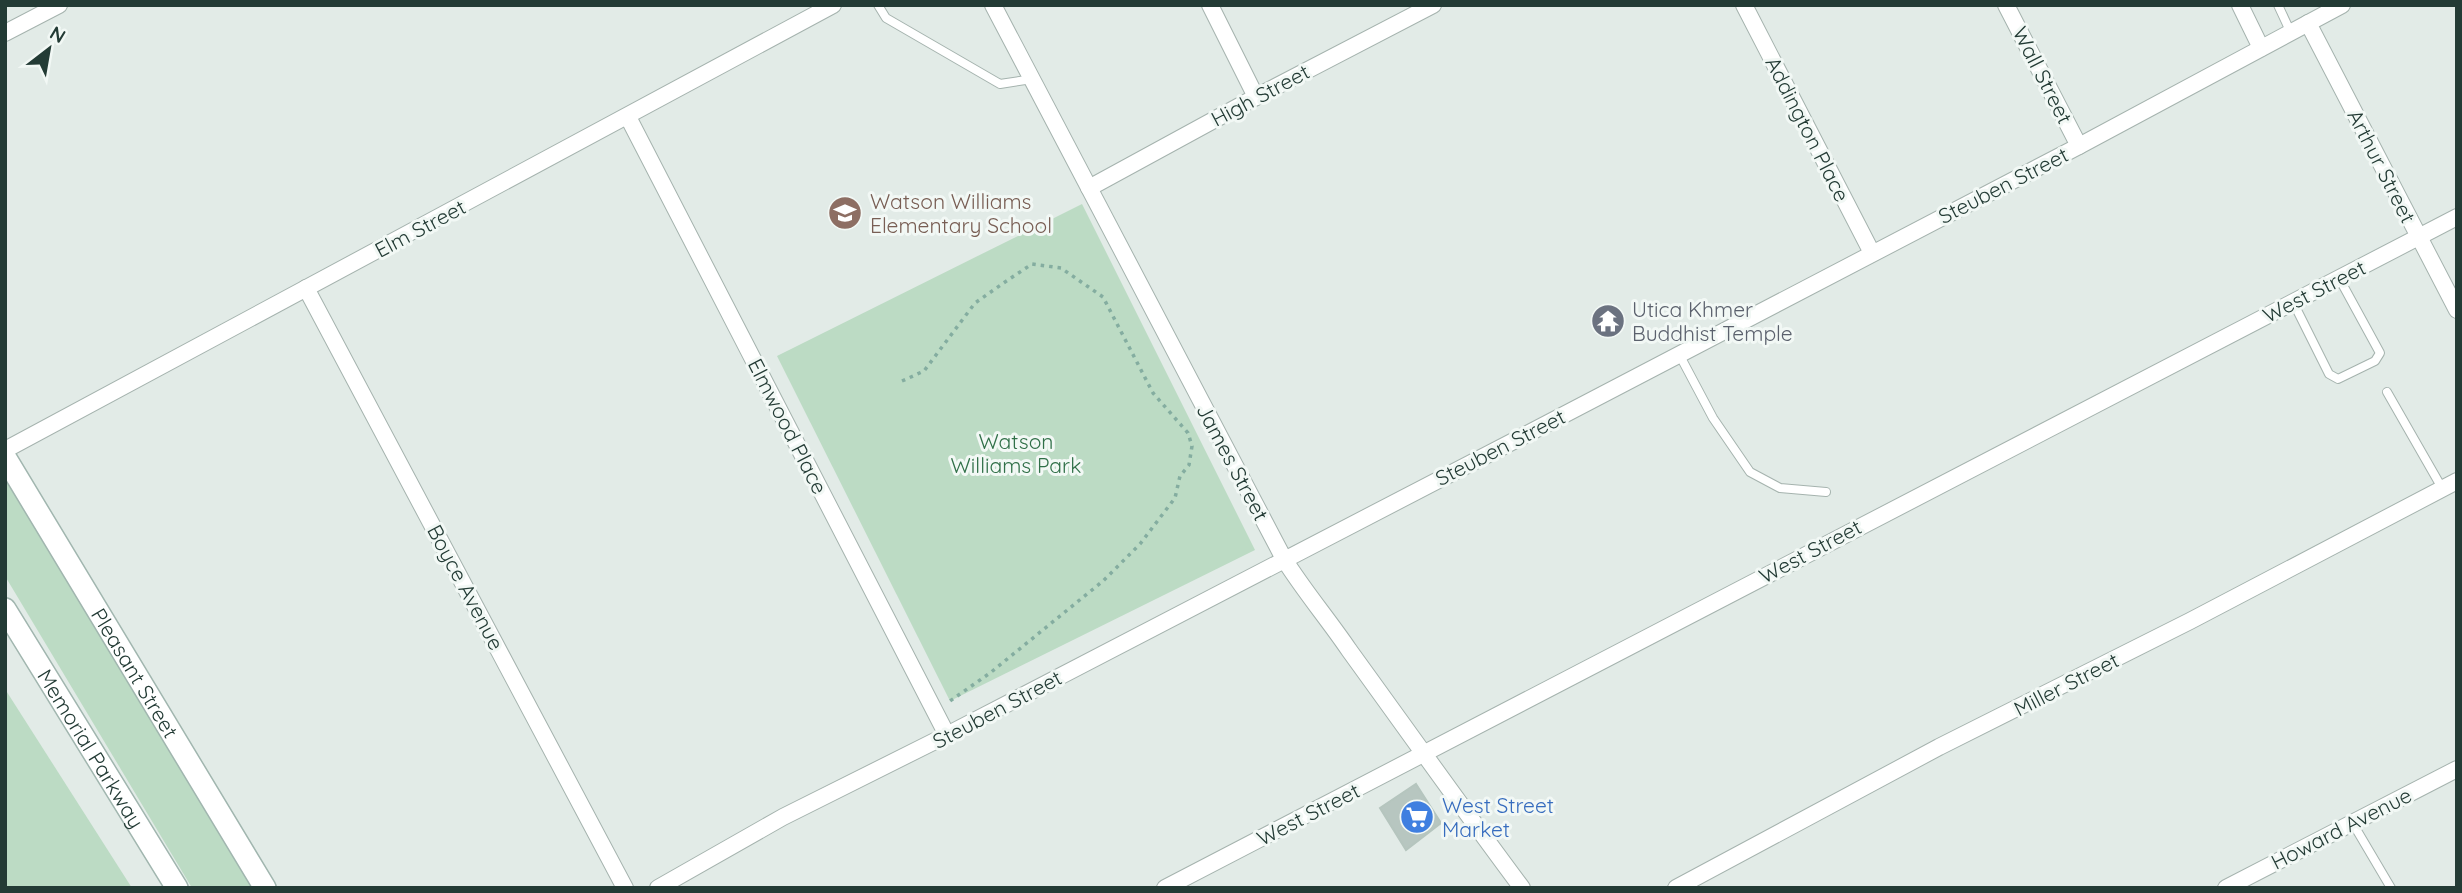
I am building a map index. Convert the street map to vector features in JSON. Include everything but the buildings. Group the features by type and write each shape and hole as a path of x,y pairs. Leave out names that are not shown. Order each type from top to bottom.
{"street":[{"path":"5,33 29,12 59,5"},
{"name":"Elm Street","path":"5,450 833,5"},
{"name":"James Street","path":"993,5 1284,559 1423,755 1522,888"},
{"path":"1210,5 1256,97"},
{"name":"High Street","path":"1089,188 1433,5"},
{"name":"Addington Place","path":"1744,5 1872,253"},
{"name":"Wall Street","path":"2006,5 2079,146"},
{"path":"2240,5 2261,48"},
{"name":"Steuben Street","path":"658,888 783,817 947,735 2079,146 2342,5"},
{"name":"Arthur Street","path":"2308,23 2457,310"},
{"name":"Elmwood Place","path":"628,117 947,735"},
{"name":"West Street","path":"1165,888 1942,482 2457,217"},
{"name":"Boyce Avenue","path":"306,288 625,888"},
{"name":"Pleasant Street","path":"5,457 265,888"},
{"name":"Miller Street","path":"1676,888 1939,747 2190,621 2449,484"},
{"name":"Memorial Parkway","path":"5,609 177,888"},
{"name":"Howard Avenue","path":"2226,888 2457,769"}],"lane":[{"path":"878,5 886,18 1000,83 1032,79"},
{"path":"2278,5 2291,33"},
{"path":"2293,302 2329,374 2338,379 2375,361 2381,353 2339,278"},
{"path":"1679,354 1713,418 1750,472 1780,488 1826,492"},
{"path":"2386,392 2449,484"},
{"path":"2352,822 2391,888"}],"path":[{"path":"902,381 923,371 975,303 1004,282 1032,264 1061,268 1103,297 1153,393 1188,433 1192,446 1189,465 1180,476 1175,498 1140,544 1103,581 990,673 950,701"}],"green space":[{"name":"Watson Williams Park","path":"1082,204 1255,550 950,701 777,356"},
{"path":"5,473 258,888 192,888 5,576"},
{"path":"5,689 132,888 5,888"}],"place":[{"name":"Watson Williams Elementary School","path":"845,213"},
{"name":"Utica Khmer Buddhist Temple","path":"1608,321"},
{"name":"West Street Market","path":"1417,817"}]}
